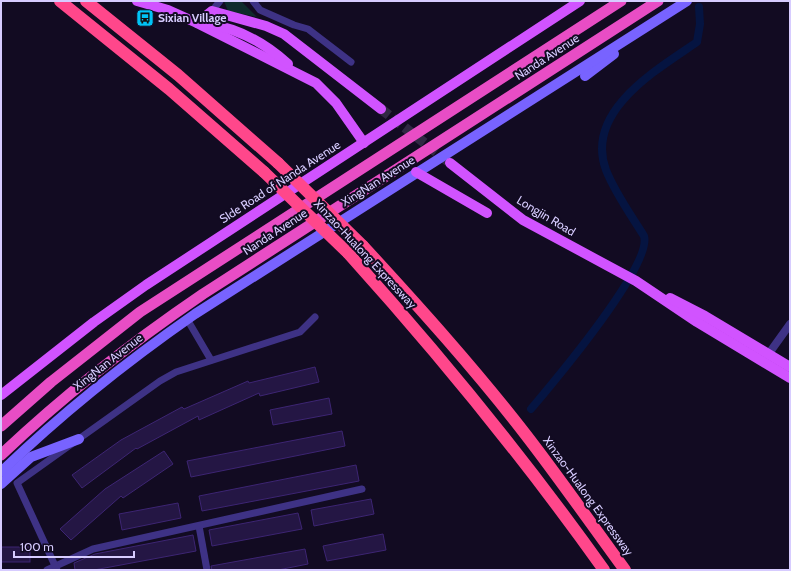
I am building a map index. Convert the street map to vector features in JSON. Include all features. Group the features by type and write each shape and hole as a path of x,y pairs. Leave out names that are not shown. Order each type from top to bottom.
{"highway":[{"name":"Xinzao-Hualong Expressway","path":"60,1 169,88 264,172 348,253 434,350 492,420 546,489 604,570"},
{"name":"Xinzao-Hualong Expressway","path":"86,1 178,75 278,163 363,246 429,319 507,411 625,570"},
{"name":"Nanda Avenue","path":"1,426 63,372 140,312 621,1"},
{"name":"Nanda Avenue","path":"1,455 59,401 149,331 215,286 658,1"}],"main road":[{"path":"137,1 168,10 197,23 222,26 254,39 272,49 299,74 316,83 330,95 364,143"},
{"name":"SIde Road of Nanda Avenue","path":"1,395 128,297 580,1"},
{"path":"585,76 686,1"},
{"name":"XingNan Avenue","path":"1,472 40,435 81,400 187,319 686,1"},
{"path":"197,23 212,11 266,26 284,34 381,109"},
{"name":"Longjin Road","path":"450,163 523,220 636,281 697,322 766,358 790,367"},
{"path":"416,172 487,213"},
{"name":"Longjin Road","path":"766,358 790,378"},
{"path":"1,484 32,457 79,439"}],"street":[{"path":"212,11 220,1"},
{"path":"253,1 260,10 294,25 308,29 352,62"},
{"path":"56,568 17,483 160,381 176,372 300,332 315,317"},
{"path":"187,319 211,360"},
{"path":"766,358 790,324"},
{"path":"47,570 56,568 93,549 362,489"},
{"path":"199,526 207,570"}],"green space":[{"path":"224,1 241,1 257,17 228,11"}],"building":[{"path":"315,367 319,382 260,396 259,393 199,420 198,416 137,449 136,448 82,488 72,475 121,440 182,407 184,409 248,381 249,383"},
{"path":"329,398 332,414 273,425 270,410"},
{"path":"342,431 345,446 191,477 187,461"},
{"path":"164,451 173,464 123,498 121,496 71,540 60,529 105,489"},
{"path":"356,465 359,481 202,511 199,496"},
{"path":"371,499 374,514 314,526 311,510"},
{"path":"178,503 181,518 122,530 119,514"},
{"path":"298,513 302,529 212,546 209,530"},
{"path":"383,534 386,550 327,561 323,546"},
{"path":"193,535 196,551 94,570 75,570 74,563 95,554"},
{"path":"1,547 30,547 30,562 1,562"},
{"path":"305,549 308,564 278,570 212,570 211,566"}],"waterway":[{"path":"531,409 559,376 599,324 618,297 633,272 643,251 644,236 619,195 606,170 602,149 605,129 615,111 629,94 663,65 697,42 700,24 699,7"}],"tunnel":[{"path":"381,109 449,162"}],"place":[{"name":"Sixian Village","path":"145,18"}]}
